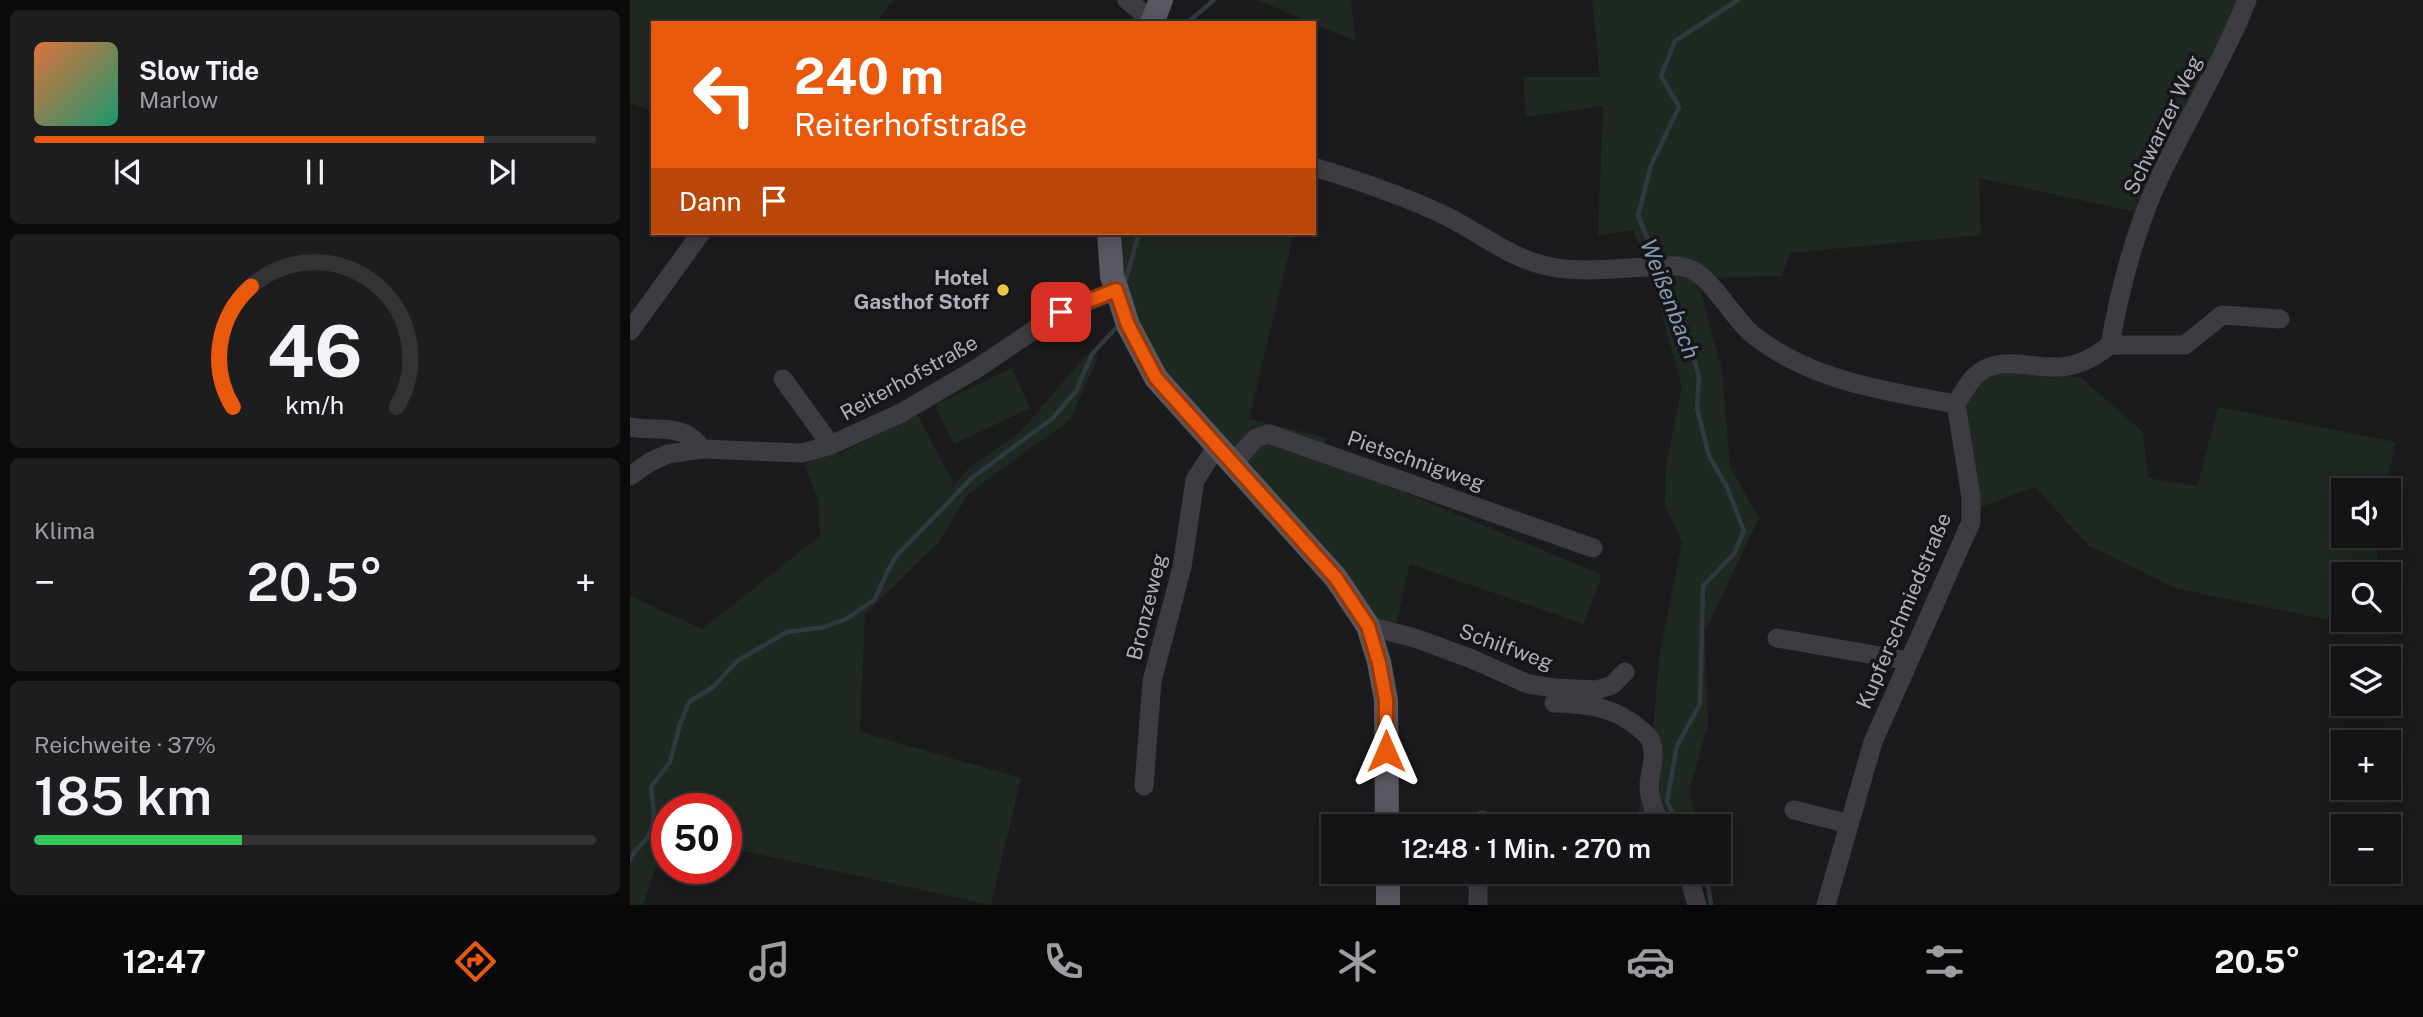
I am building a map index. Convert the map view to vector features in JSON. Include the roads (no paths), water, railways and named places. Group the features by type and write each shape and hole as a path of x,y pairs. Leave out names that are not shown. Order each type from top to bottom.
{"main road":[{"path":"1109,235 1112,276 1116,290 1128,325 1156,378 1336,578 1368,626 1386,700 1387,814"},
{"path":"1388,884 1388,905"}],"street":[{"path":"1127,0 1155,15"},
{"name":"Schwarzer Weg","path":"2110,345 2119,296 2160,176 2235,30 2247,0"},
{"path":"1316,168 1352,178 1424,206 1452,219 1511,254 1546,267 1567,269 1672,266 1690,269 1702,276 1739,322 1769,346 1824,374 1868,388 1956,404 1974,378 1984,370 2005,363 2058,367 2080,363 2097,356 2110,345 2185,345 2222,315 2280,319"},
{"path":"630,331 700,235"},
{"name":"Reiterhofstraße","path":"630,476 668,454 702,449 802,453 831,445 922,400 976,369 1061,312 1116,290"},
{"path":"782,379 831,445"},
{"name":"Kupferschmiedstraße","path":"1826,905 1872,742 1971,522 1972,497 1956,404"},
{"path":"630,428 684,431 694,437 702,449"},
{"name":"Pietschnigweg","path":"1225,455 1269,434 1593,548"},
{"name":"Bronzeweg","path":"1144,786 1152,681 1182,567 1195,480 1225,455"},
{"name":"Schilfweg","path":"1368,626 1415,638 1528,684 1604,689 1625,672"},
{"path":"1777,638 1909,661"},
{"path":"1553,703 1590,704 1611,709 1630,720 1649,737 1653,751 1649,788 1656,814"},
{"path":"1794,810 1849,824"},
{"path":"1478,884 1478,905"},
{"path":"1691,884 1697,905"}],"waterway":[{"path":"1189,21 1214,0"},
{"name":"Weißenbach","path":"1657,261 1638,216 1651,165 1679,107 1661,76 1675,41 1738,0"},
{"path":"1125,282 1138,235"},
{"name":"Weißenbach","path":"1662,272 1685,325 1699,377 1697,408 1709,456 1727,487 1744,531 1734,554 1703,586 1700,704 1677,746 1667,801 1673,814"},
{"path":"630,860 650,832 654,813 651,787 670,762 689,702 713,687 737,661 787,632 825,627 848,618 875,599 897,555 973,477 1053,418 1076,391 1092,354 1115,329"},
{"name":"Weißenbach","path":"1707,884 1711,905"}],"place":[{"name":"Hotel Gasthof Stoff","path":"1003,290"}]}
